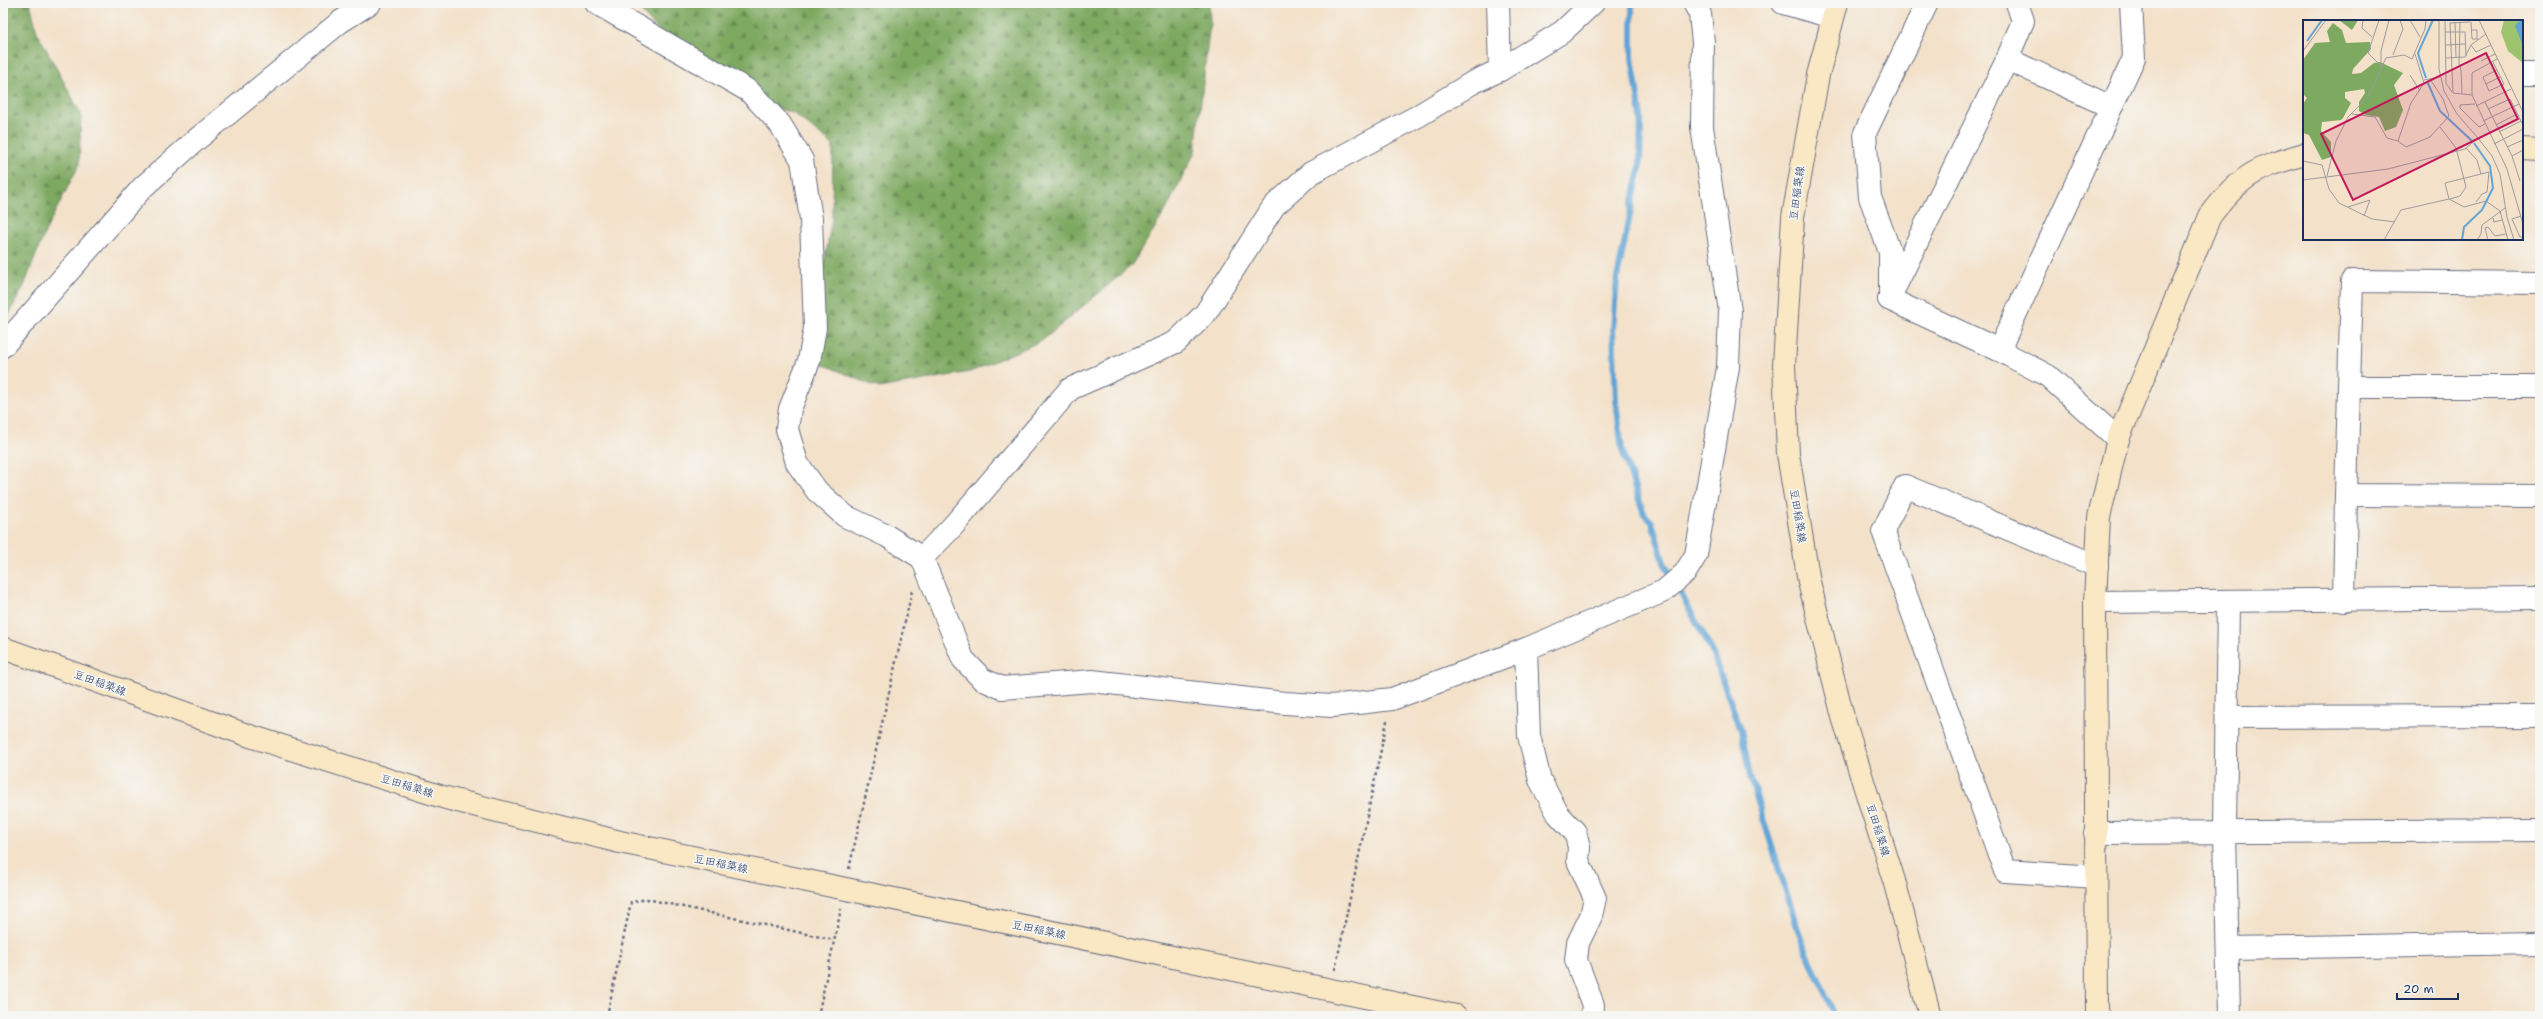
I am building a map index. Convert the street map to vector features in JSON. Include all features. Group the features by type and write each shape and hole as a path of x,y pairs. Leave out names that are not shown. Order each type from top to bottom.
{"main road":[{"name":"豆田稲築線","path":"1835,10 1818,75 1793,217 1784,365 1788,454 1809,582 1843,717 1894,884 1929,1016"},
{"path":"2523,149 2540,150"},
{"path":"2097,1016 2095,602 2099,517 2118,439 2210,216 2229,192 2251,173 2303,154"},
{"name":"豆田稲築線","path":"3,648 250,736 446,798 620,842 844,890 1456,1016"}],"street":[{"path":"3,346 143,187 196,140 340,22 370,3"},
{"path":"596,3 749,91 780,124 802,160 811,219 815,328 809,360 790,409 787,429 797,463 817,492 845,516 887,536 922,558 963,659 982,679 1002,688 1092,681 1293,704 1332,706 1392,699 1526,649 1664,591 1685,573 1696,555 1728,367 1730,311 1702,127 1703,42 1700,14 1694,3"},
{"path":"1498,3 1500,70"},
{"path":"922,558 953,526 1070,389 1176,342 1206,314 1274,206 1311,173 1418,116 1472,83 1500,70 1562,32 1593,3"},
{"path":"1783,3 1835,10"},
{"path":"1889,299 1890,252 1870,197 1865,133 1927,3"},
{"path":"1889,299 2007,59 2023,21 2017,3"},
{"path":"1999,350 2134,58 2131,3"},
{"path":"2007,59 2111,107"},
{"path":"2523,74 2540,74"},
{"path":"2344,601 2352,281 2540,283"},
{"path":"1889,299 1999,350 2048,376 2118,439"},
{"path":"2349,387 2540,387"},
{"path":"2096,877 2005,871 1883,530 1905,486 2097,566"},
{"path":"2346,495 2540,496"},
{"path":"2095,602 2344,601 2540,598"},
{"path":"2228,602 2225,832 2229,1016"},
{"path":"1526,649 1529,736 1540,780 1558,814 1575,832 1579,847 1578,861 1595,898 1591,916 1578,943 1576,960 1593,1005 1592,1016"},
{"path":"2227,717 2540,716"},
{"path":"2095,833 2540,830"},
{"path":"2228,948 2540,943"}],"path":[{"path":"818,1016 844,890 909,599 922,558"},
{"path":"1326,1016 1392,699"},
{"path":"607,1016 631,902 647,899 834,940"}],"green space":[{"path":"3,3 30,3 37,32 81,114 79,165 45,232 24,286 3,326"},
{"path":"633,3 1209,3 1210,23 1195,152 1166,210 1131,266 1043,340 970,372 879,388 815,361 821,281 832,218 833,145 793,113 743,99 678,51"}],"waterway":[{"path":"1632,3 1632,57 1641,117 1640,167 1617,278 1613,329 1616,401 1622,450 1644,514 1652,522 1664,563 1710,647 1741,730 1750,777 1801,939 1835,1016"}]}
